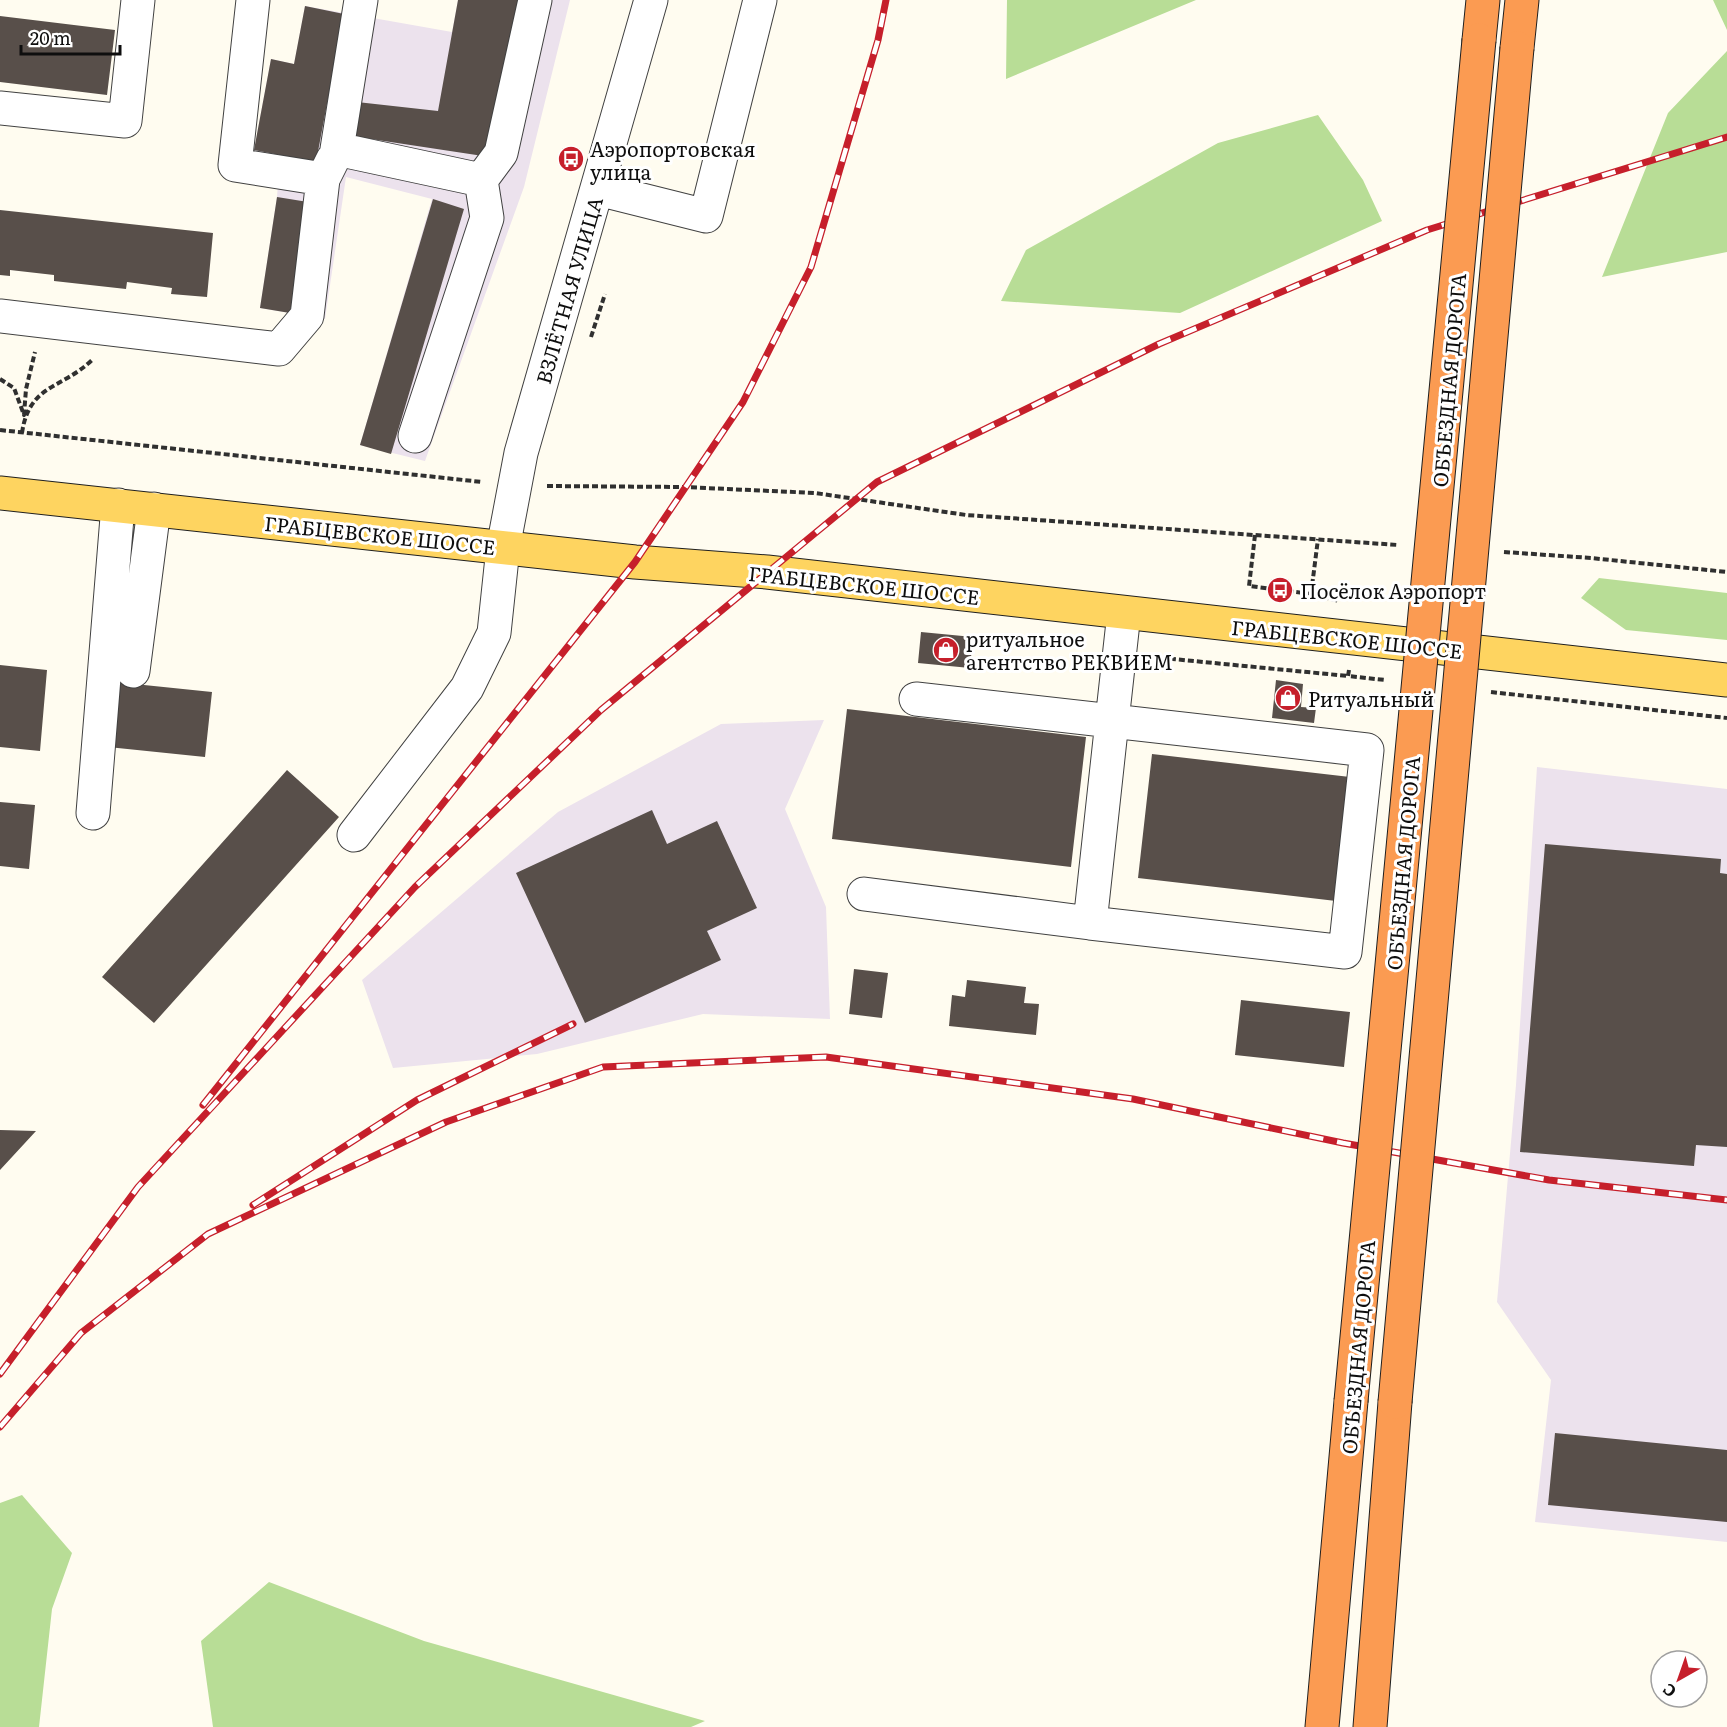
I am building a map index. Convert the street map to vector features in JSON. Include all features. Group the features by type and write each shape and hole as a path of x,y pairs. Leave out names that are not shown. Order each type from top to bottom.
{"highway":[{"name":"ОБЪЕЗДНАЯ ДОРОГА","path":"1322,1727 1483,0"},
{"name":"ОБЪЕЗДНАЯ ДОРОГА","path":"1370,1727 1395,1402 1522,0"}],"main road":[{"name":"ГРАБЦЕВСКОЕ ШОССЕ","path":"0,493 503,548 767,572 1727,680"}],"street":[{"path":"0,108 125,121 138,0"},
{"path":"253,0 235,165 323,179"},
{"path":"0,316 279,349 307,316 323,179 337,149 361,0"},
{"path":"415,436 487,218 481,180 501,153 535,0"},
{"name":"ВЗЛЁТНАЯ УЛИЦА","path":"354,835 467,688 494,633 503,548 514,484 651,0"},
{"path":"598,189 706,216 760,0"},
{"path":"337,149 481,180"},
{"path":"93,813 118,505"},
{"path":"134,671 154,509"},
{"path":"1090,923 1124,613"},
{"path":"864,894 1345,952 1368,750 916,699"}],"path":[{"path":"22,433 26,389 35,357 34,320"},
{"path":"24,415 37,396 81,371 123,330"},
{"path":"0,379 14,388 24,415"},
{"path":"0,430 514,484 684,487 815,493 966,515 1401,545"},
{"path":"1255,535 1249,586 1311,594 1318,539"},
{"path":"1496,551 1727,572"},
{"path":"1120,654 1348,676"}],"shaded area":[{"path":"458,0 570,0 524,187 425,461 360,445 432,199 346,177 325,319 260,308 277,197 280,156 254,150 271,59 294,64 305,6 452,32"},
{"path":"824,720 785,809 826,907 830,1019 703,1014 537,1054 393,1068 362,980 558,812 721,724"},
{"path":"1537,767 1727,789 1727,1542 1535,1522 1551,1380 1497,1302 1516,1085"}],"green space":[{"path":"1007,0 1196,0 1006,79"},
{"path":"1713,0 1727,0 1727,30"},
{"path":"1727,51 1727,252 1602,277 1668,113"},
{"path":"1318,115 1363,180 1382,221 1180,313 1001,301 1026,250 1218,143"},
{"path":"1599,578 1727,593 1727,640 1626,630 1581,598"},
{"path":"22,1495 72,1553 52,1609 39,1727 0,1727 0,1503"},
{"path":"269,1582 424,1641 705,1721 691,1727 213,1727 201,1641"}],"building":[{"path":"458,0 523,0 483,156 351,136 357,102 438,111"},
{"path":"305,6 344,14 316,162 254,150 271,59 294,64"},
{"path":"0,16 115,30 107,95 0,82"},
{"path":"277,197 308,202 290,313 260,308"},
{"path":"433,199 464,209 391,454 360,445"},
{"path":"0,210 213,233 207,297 171,294 172,288 127,282 126,289 54,281 54,275 10,270 10,276 0,275"},
{"name":"ритуальное агентство РЕКВИЕМ","path":"921,632 973,637 970,668 918,663"},
{"path":"0,665 47,670 40,751 0,747"},
{"name":"Ритуальный","path":"1276,680 1303,684 1301,707 1316,708 1314,723 1272,718"},
{"path":"115,682 212,692 205,757 108,747"},
{"path":"847,709 1086,737 1071,867 832,839"},
{"path":"1152,754 1350,777 1336,901 1138,878"},
{"path":"287,770 339,817 154,1023 102,977"},
{"path":"0,802 35,805 29,869 0,866"},
{"path":"652,810 667,844 717,821 757,908 707,931 721,960 585,1023 516,873"},
{"path":"1545,844 1721,859 1720,873 1727,874 1727,1147 1696,1145 1694,1166 1520,1152"},
{"path":"854,969 888,973 882,1018 849,1014"},
{"path":"967,980 1026,987 1024,1003 1039,1004 1036,1035 949,1026 952,995 965,997"},
{"path":"1241,1000 1350,1012 1344,1067 1235,1055"},
{"path":"0,1130 36,1131 0,1170"},
{"path":"1555,1433 1727,1450 1727,1522 1548,1505"}],"railway":[{"path":"203,1105 635,562 743,402 811,267 878,40 886,0"},
{"path":"0,1374 138,1187 415,887 601,710 877,482 1159,344 1427,230 1727,137"},
{"path":"253,1205 417,1100 573,1024"},
{"path":"0,1427 81,1333 208,1234 446,1122 603,1067 826,1057 1133,1099 1343,1143 1549,1180 1727,1200"}],"place":[{"name":"Аэропортовская улица","path":"571,159"},
{"name":"Посёлок Аэропорт","path":"1280,590"},
{"name":"ритуальное агентство РЕКВИЕМ","path":"946,650"},
{"name":"Ритуальный","path":"1288,698"}]}
